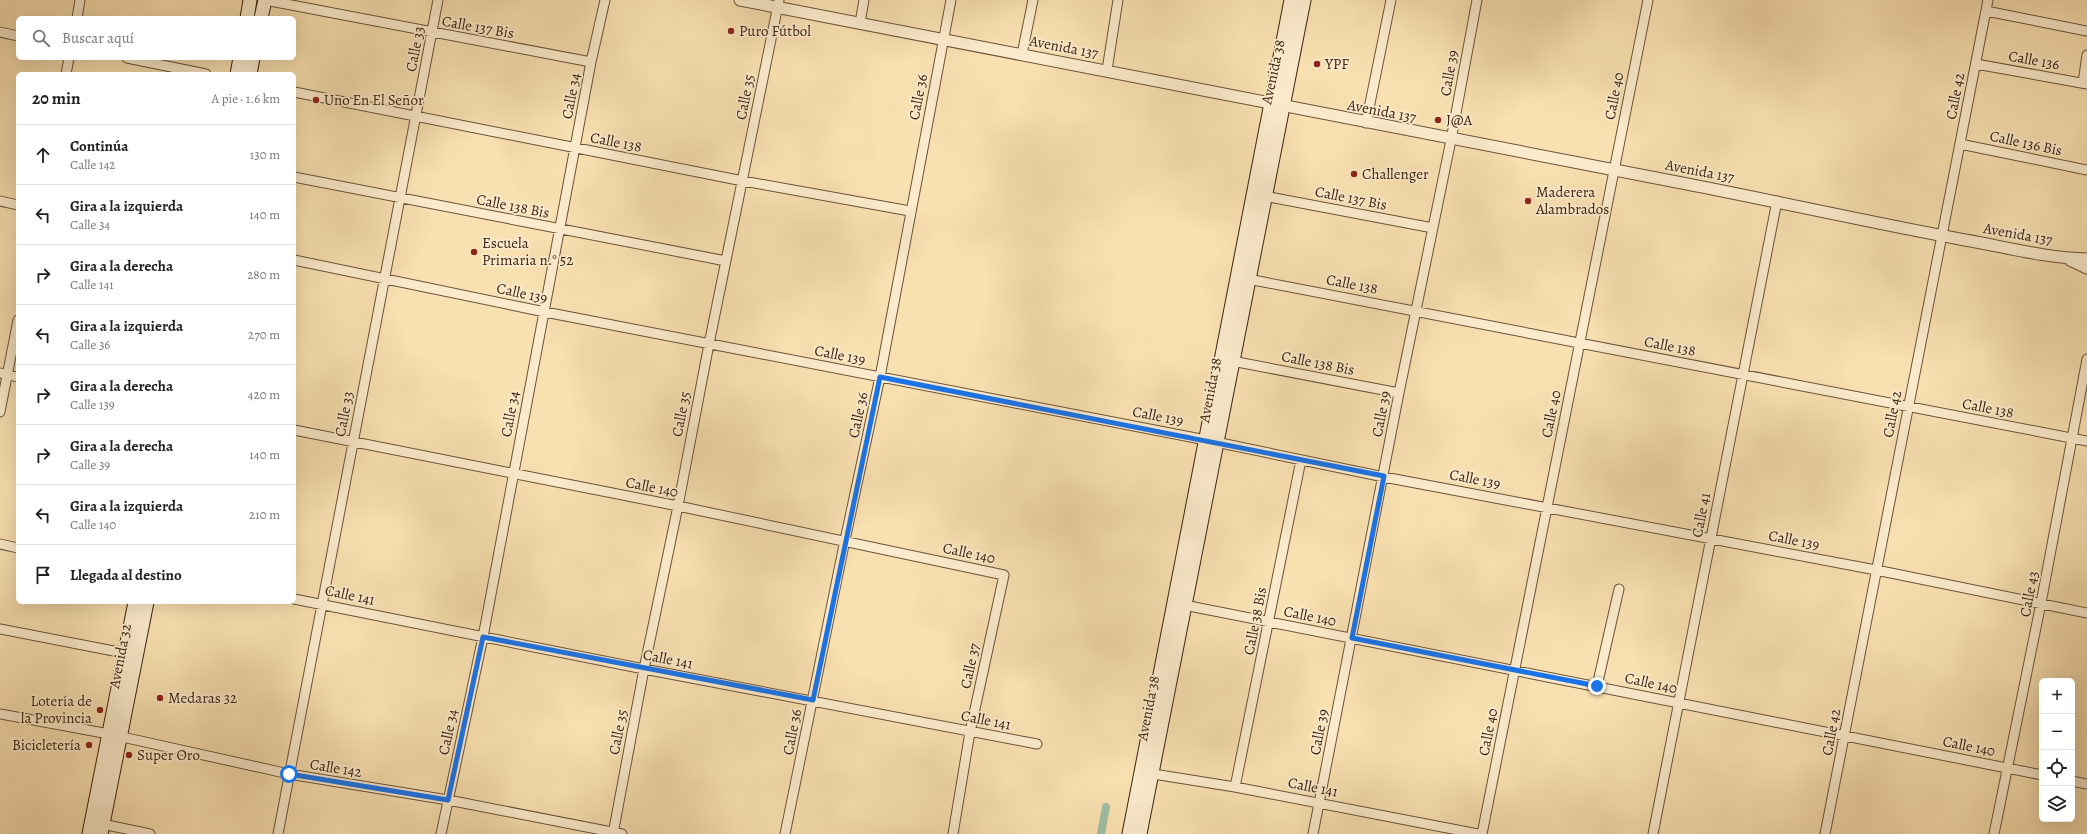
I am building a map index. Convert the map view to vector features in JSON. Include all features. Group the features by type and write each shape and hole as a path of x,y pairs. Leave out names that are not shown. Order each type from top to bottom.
{"main road":[{"path":"247,16 250,0"},
{"path":"261,16 264,0"},
{"name":"Avenida 38","path":"1130,834 1146,773 1184,605 1211,441 1232,361 1248,279 1264,196 1291,0"},
{"name":"Avenida 38","path":"1140,834 1146,773 1277,104 1304,0"},
{"path":"237,72 240,60"},
{"path":"250,72 253,60"},
{"name":"Avenida 32","path":"102,829 115,736 124,653 135,604"},
{"name":"Avenida 32","path":"88,834 115,736 147,604"}],"street":[{"path":"77,16 80,0"},
{"name":"Calle 137 Bis","path":"264,0 591,62"},
{"name":"Calle 33","path":"278,834 438,0"},
{"name":"Calle 34","path":"441,834 483,637 512,473 545,312 591,62 606,0"},
{"name":"Avenida 137","path":"740,0 778,4 860,23 1107,70 1451,140 1777,201 1942,236 2065,258 2087,259"},
{"path":"860,23 864,0"},
{"name":"Calle 36","path":"785,834 880,377 950,0"},
{"path":"1022,54 1033,0"},
{"path":"1107,70 1118,0"},
{"path":"1366,123 1391,0"},
{"name":"Calle 39","path":"1313,834 1399,393 1451,140 1477,0"},
{"name":"Calle 40","path":"1482,834 1648,0"},
{"name":"Calle 42","path":"1825,834 1988,0"},
{"name":"Calle 35","path":"616,833 644,669 778,4"},
{"path":"1986,11 2087,31"},
{"path":"0,32 16,36"},
{"path":"2085,83 2087,56"},
{"path":"66,72 69,60"},
{"path":"137,60 196,72"},
{"name":"Calle 136","path":"1976,64 2085,83"},
{"name":"Calle 138","path":"296,92 743,181 910,211"},
{"name":"Calle 136 Bis","path":"1960,144 2087,170"},
{"name":"Calle 138 Bis","path":"296,177 560,230 726,261"},
{"name":"Calle 137 Bis","path":"1264,196 1433,228"},
{"path":"0,201 16,205"},
{"name":"Calle 41","path":"1653,834 1680,704 1710,539 1744,374 1777,201"},
{"name":"Avenida 137","path":"2065,258 2087,268"},
{"name":"Calle 139","path":"296,260 545,312 1211,441 1301,460 1876,570 2087,613"},
{"name":"Calle 138","path":"1248,279 2087,441"},
{"path":"0,412 4,374 16,328"},
{"name":"Calle 43","path":"1994,834 2041,603 2087,359"},
{"name":"Calle 138 Bis","path":"1232,361 1399,393"},
{"path":"4,374 16,377"},
{"name":"Calle 140","path":"296,430 845,540 1004,575"},
{"name":"Calle 38 Bis","path":"1235,787 1301,460"},
{"path":"0,544 16,548"},
{"name":"Calle 37","path":"953,834 970,732 1004,575"},
{"path":"1597,686 1619,589"},
{"name":"Calle 141","path":"296,599 644,669 813,700 1037,744"},
{"name":"Calle 140","path":"1184,605 2039,774"},
{"path":"0,629 124,653"},
{"name":"Calle 142","path":"0,714 115,736 289,774 448,800 616,833"},
{"name":"Calle 141","path":"1146,773 1235,787 1478,834"},
{"path":"2075,782 2087,784"},
{"path":"102,829 150,834"}],"waterway":[{"path":"1101,834 1106,807"}],"place":[{"name":"Puro Fútbol","path":"731,31"},
{"name":"YPF","path":"1317,64"},
{"name":"Uno En El Señor","path":"316,100"},
{"name":"J@A","path":"1438,120"},
{"name":"Challenger","path":"1354,174"},
{"name":"Maderera Alambrados","path":"1528,201"},
{"name":"Escuela Primaria n.° 52","path":"474,252"},
{"name":"Medaras 32","path":"160,698"},
{"name":"Lotería de la Provincia","path":"100,710"},
{"name":"Bicicletería","path":"89,745"},
{"name":"Super Oro","path":"129,755"}],"route":[{"path":"289,774 448,800 483,637 644,669 813,700 880,377 1384,476 1352,638 1597,686"}]}
